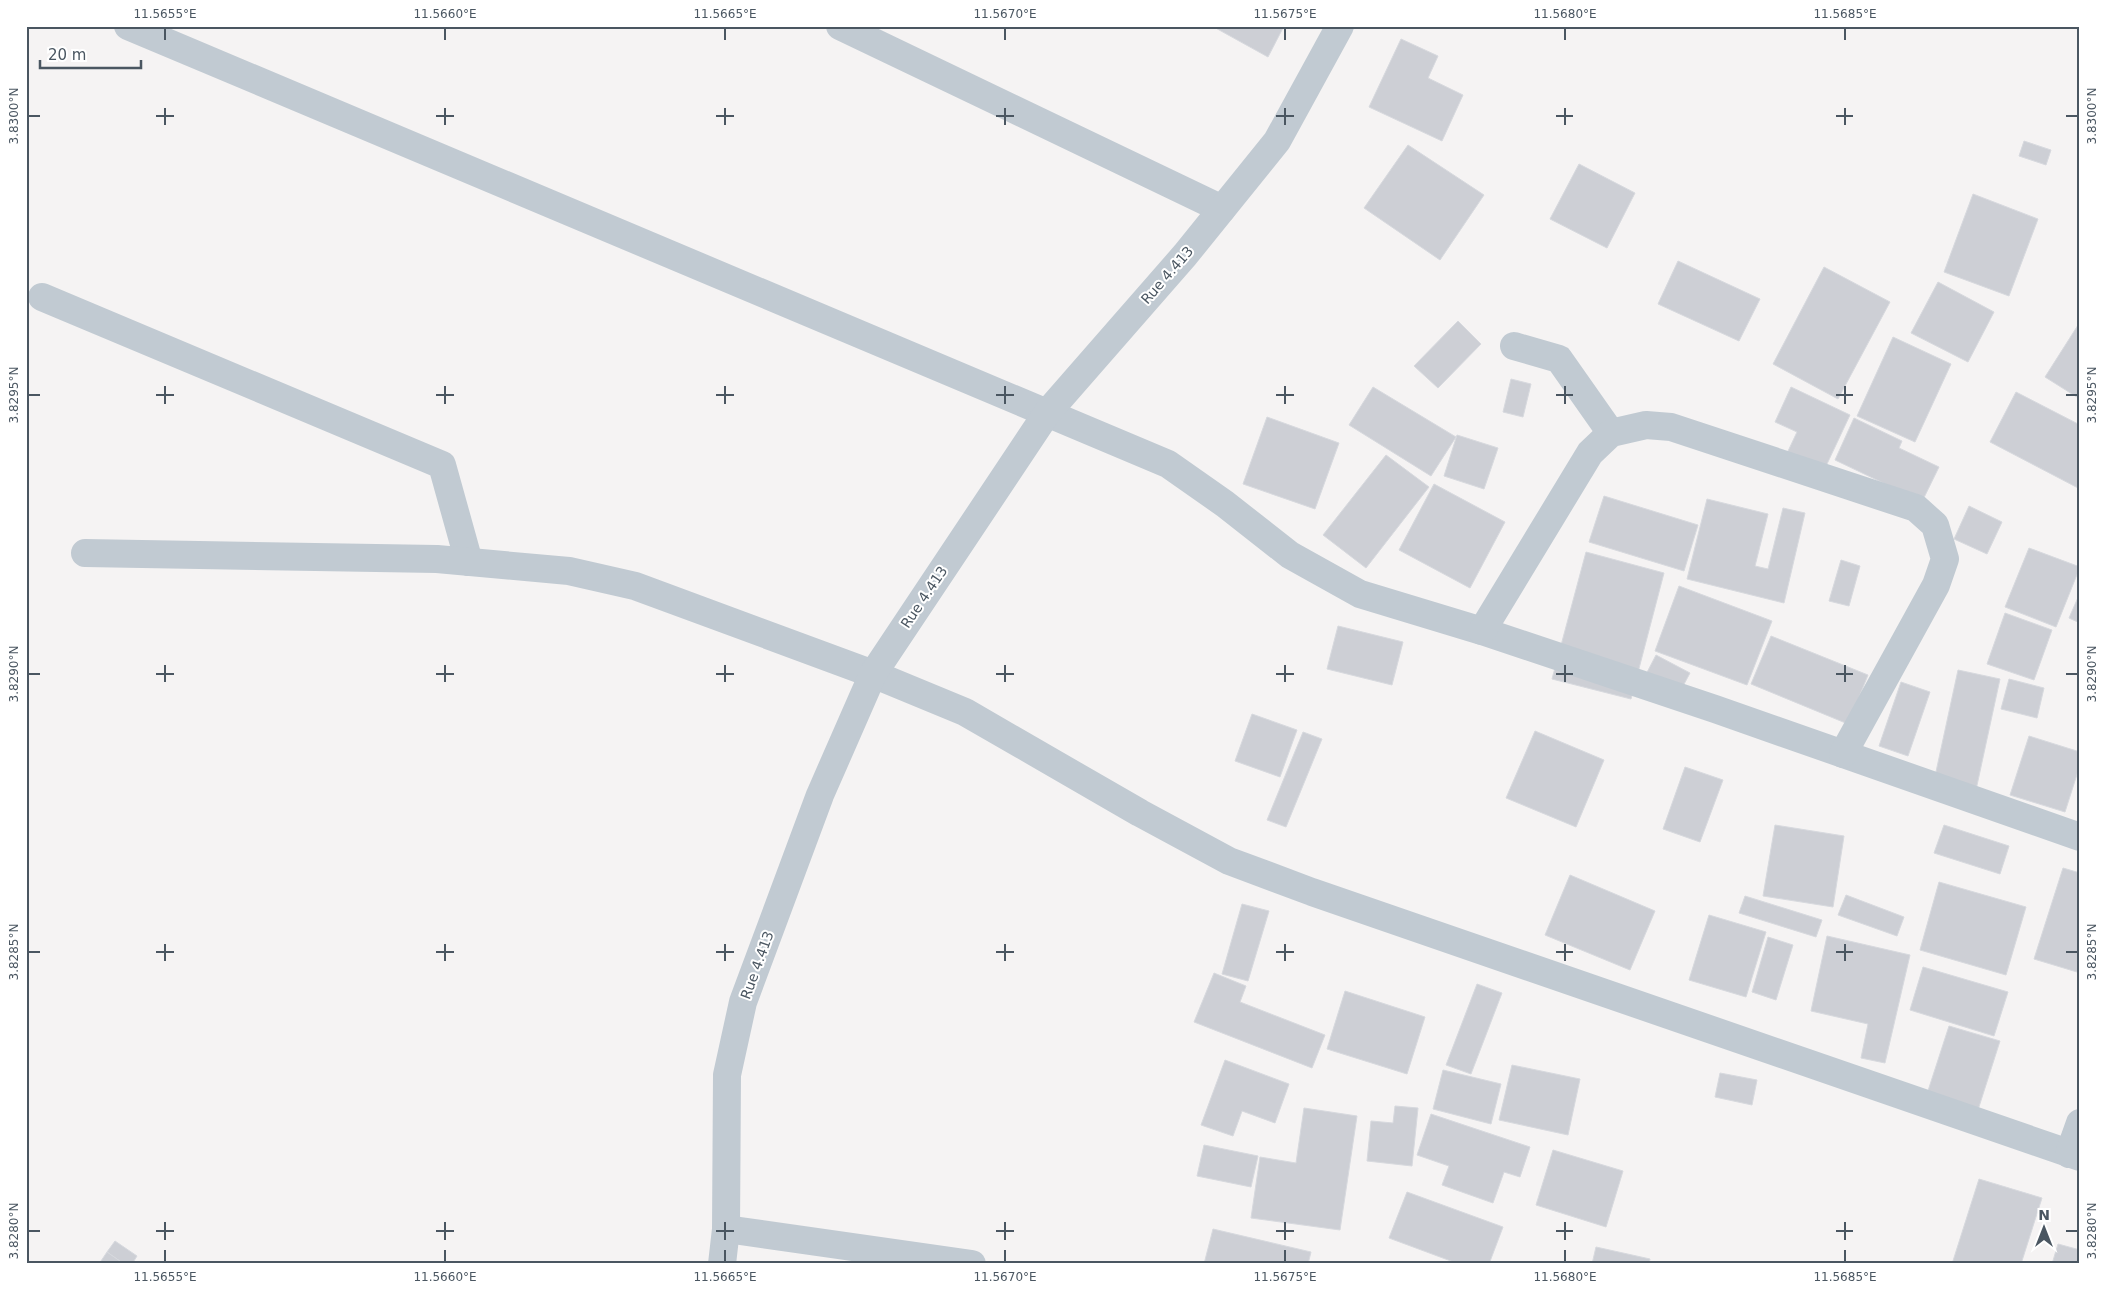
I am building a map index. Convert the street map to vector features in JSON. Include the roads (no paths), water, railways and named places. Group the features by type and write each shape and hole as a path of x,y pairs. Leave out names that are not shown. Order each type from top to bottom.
{"street":[{"path":"128,26 1168,464 1225,504 1290,555 1360,594 1482,631 1844,754 2080,837"},
{"path":"840,26 1222,209"},
{"name":"Rue 4.413","path":"722,1264 726,1229 727,1076 743,1002 820,795 873,674 1047,413 1185,255 1277,141 1340,26"},
{"path":"42,297 442,465 468,562"},
{"path":"1514,346 1558,359 1611,433"},
{"path":"1482,631 1590,453 1611,433 1646,425 1671,427 1916,508 1935,525 1945,559 1936,585 1844,754"},
{"path":"85,553 437,559 569,571 635,586 873,674 964,712 1140,813 1229,861 1312,892 2074,1155 2080,1123"},
{"path":"726,1229 972,1264"}]}
